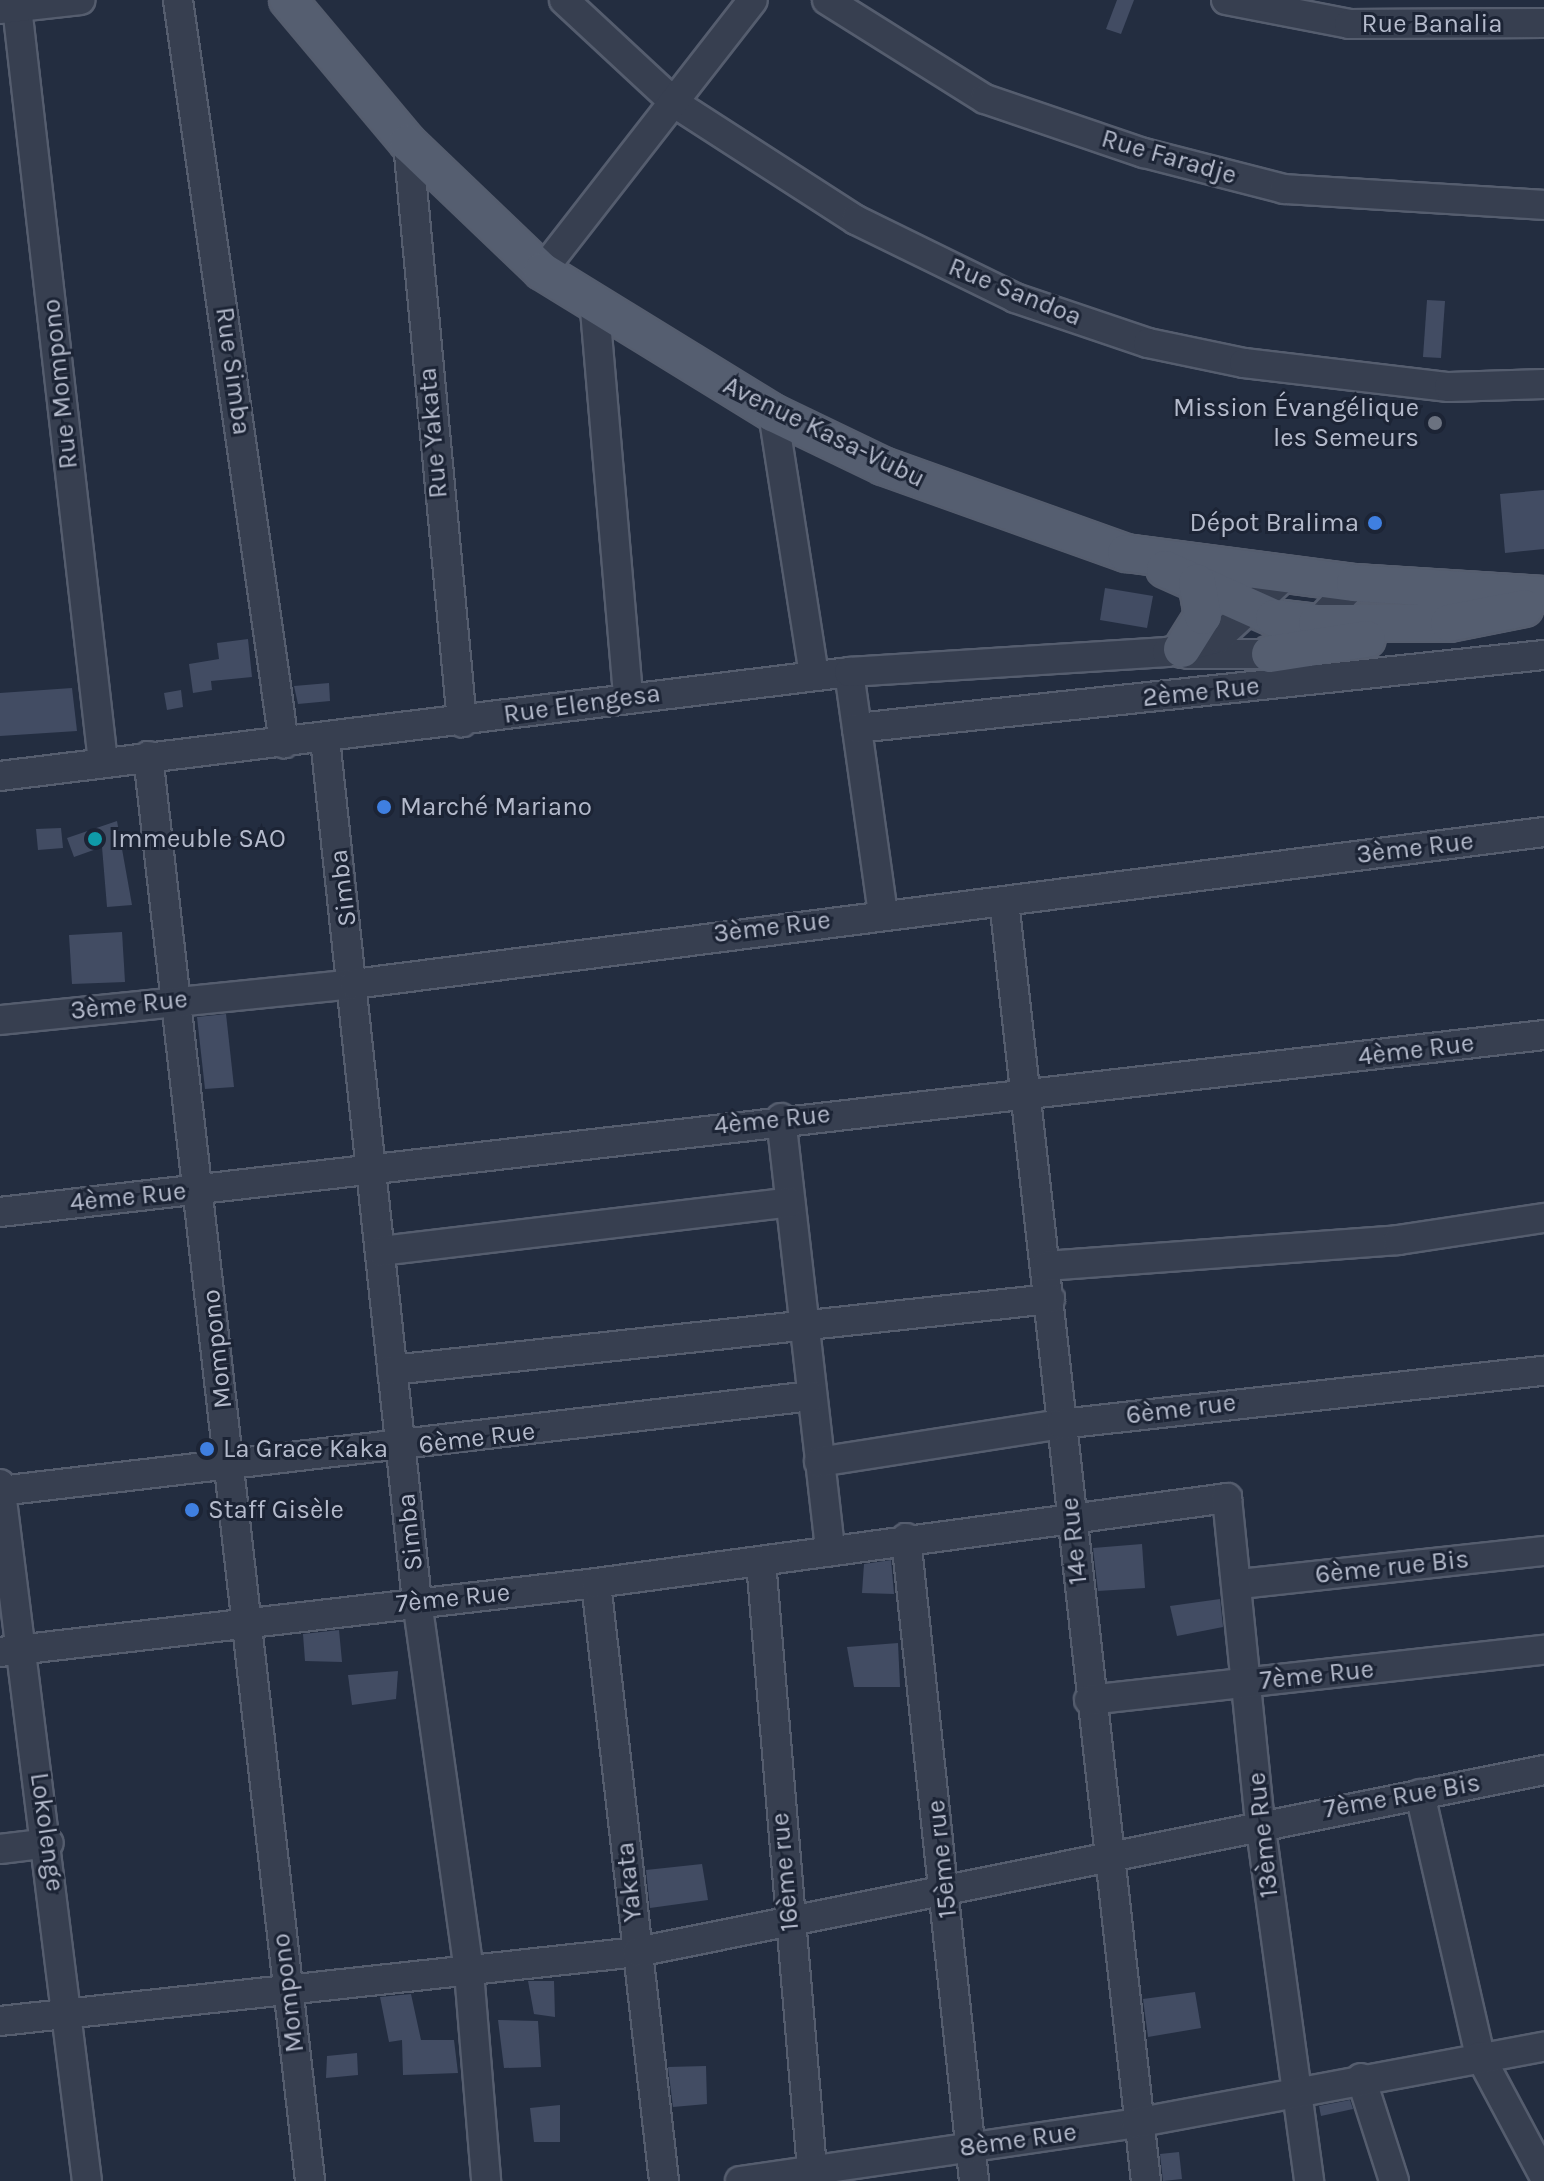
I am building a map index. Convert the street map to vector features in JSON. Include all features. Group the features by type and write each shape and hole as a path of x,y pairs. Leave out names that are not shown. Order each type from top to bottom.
{"main road":[{"name":"Avenue Kasa-Vubu","path":"288,0 408,143 542,271 595,310 773,413 883,466 1126,553 1355,583 1544,595"},
{"path":"1126,553 1255,606 1274,618 1317,623 1430,624"},
{"path":"1174,651 1203,616 1197,583"},
{"path":"1270,654 1544,604"}],"street":[{"path":"8,8 81,0"},
{"name":"Rue Simba","path":"178,0 284,743"},
{"name":"Rue Sandoa","path":"564,0 676,104 856,220 1015,298 1148,343 1328,375 1449,387 1544,384"},
{"path":"542,271 676,104 753,0"},
{"name":"Rue Faradje","path":"827,0 985,99 1144,153 1284,189 1544,205"},
{"name":"Rue Banalia","path":"1226,0 1349,24 1544,23"},
{"name":"Rue Mompono","path":"8,8 103,762"},
{"name":"Rue Yakata","path":"408,143 462,722"},
{"path":"595,310 628,696"},
{"path":"773,413 814,676"},
{"path":"1174,651 1218,638 1287,574"},
{"path":"1174,651 1270,654 1317,623 1355,583"},
{"name":"Rue Elengesa","path":"0,776 148,756 462,722 628,696 849,672 1174,651"},
{"name":"2ème Rue","path":"857,728 1544,655"},
{"path":"849,672 883,914"},
{"name":"Simba","path":"325,739 354,984 369,1164 381,1251 417,1601 469,1972 486,2181"},
{"name":"Mompono","path":"148,756 310,2181"},
{"name":"3ème Rue","path":"0,1020 354,984 883,914 1544,832"},
{"name":"14e Rue","path":"1004,901 1023,1094 1050,1299 1089,1700 1136,2123 1146,2181"},
{"name":"4ème Rue","path":"0,1212 199,1189 369,1164 1544,1035"},
{"path":"781,1118 830,1551"},
{"path":"381,1251 790,1202"},
{"path":"1046,1266 1398,1240 1544,1218"},
{"path":"392,1370 804,1329 1050,1299"},
{"name":"6ème rue","path":"819,1462 1061,1424 1544,1371"},
{"name":"6ème Rue","path":"0,1491 401,1448 811,1396"},
{"name":"Lokolenge","path":"0,1484 12,1651 49,1843 72,2011 87,2181"},
{"name":"7ème Rue","path":"12,1651 761,1562 906,1538 1218,1496"},
{"name":"13ème Rue","path":"1218,1496 1231,1505 1260,1822 1294,2091 1309,2181"},
{"name":"15ème rue","path":"906,1538 946,1893 974,2181"},
{"name":"6ème rue Bis","path":"1240,1584 1544,1551"},
{"name":"16ème rue","path":"761,1562 812,2176"},
{"name":"Yakata","path":"596,1583 664,2181"},
{"name":"7ème Rue","path":"1089,1700 1544,1650"},
{"name":"7ème Rue Bis","path":"0,2021 288,1986 469,1972 637,1952 946,1893 1260,1822 1544,1770"},
{"path":"1420,1794 1480,2056 1544,2176"},
{"path":"0,1849 49,1843"},
{"name":"8ème Rue","path":"740,2181 812,2176 970,2147 1136,2123 1361,2078 1544,2047"},
{"path":"1361,2078 1394,2181"}],"building":[{"path":"1117,0 1134,0 1121,34 1106,29"},
{"path":"1427,300 1445,301 1441,358 1423,357"},
{"path":"1544,490 1544,549 1505,553 1500,494"},
{"path":"1105,588 1153,596 1147,628 1100,620"},
{"path":"248,639 252,677 211,681 212,690 193,693 189,664 219,659 217,643"},
{"path":"329,683 330,701 298,704 294,686"},
{"path":"72,688 77,731 0,736 0,693"},
{"path":"181,690 183,707 167,710 164,693"},
{"path":"117,821 132,905 107,907 102,847 74,857 67,838"},
{"path":"61,828 63,848 38,850 36,829"},
{"path":"122,932 125,982 72,984 69,935"},
{"path":"226,1014 234,1087 205,1089 197,1017"},
{"path":"1142,1544 1145,1588 1098,1591 1093,1548"},
{"path":"891,1560 894,1594 862,1593 864,1564"},
{"path":"1220,1599 1223,1627 1177,1636 1170,1606"},
{"path":"339,1630 342,1662 305,1661 303,1634"},
{"path":"898,1643 900,1687 854,1687 847,1647"},
{"path":"398,1671 396,1699 352,1705 348,1675"},
{"path":"702,1864 708,1900 650,1908 646,1870"},
{"path":"528,1981 554,1981 555,2017 534,2014"},
{"path":"1195,1992 1201,2028 1148,2037 1143,1999"},
{"path":"411,1994 421,2040 454,2040 458,2073 403,2075 402,2040 389,2042 380,1997"},
{"path":"498,2020 538,2021 541,2067 504,2068"},
{"path":"357,2053 358,2075 326,2078 327,2056"},
{"path":"706,2066 707,2104 673,2107 668,2067"},
{"path":"1350,2100 1353,2109 1321,2116 1319,2106"},
{"path":"560,2105 560,2142 534,2142 530,2108"},
{"path":"1179,2152 1182,2179 1163,2181 1160,2154"}],"place":[{"name":"Mission Évangélique les Semeurs","path":"1435,423"},
{"name":"Dépot Bralima","path":"1375,523"},
{"name":"Marché Mariano","path":"384,807"},
{"name":"Immeuble SAO","path":"95,839"},
{"name":"La Grace Kaka","path":"207,1449"},
{"name":"Staff Gisèle","path":"192,1510"}]}
